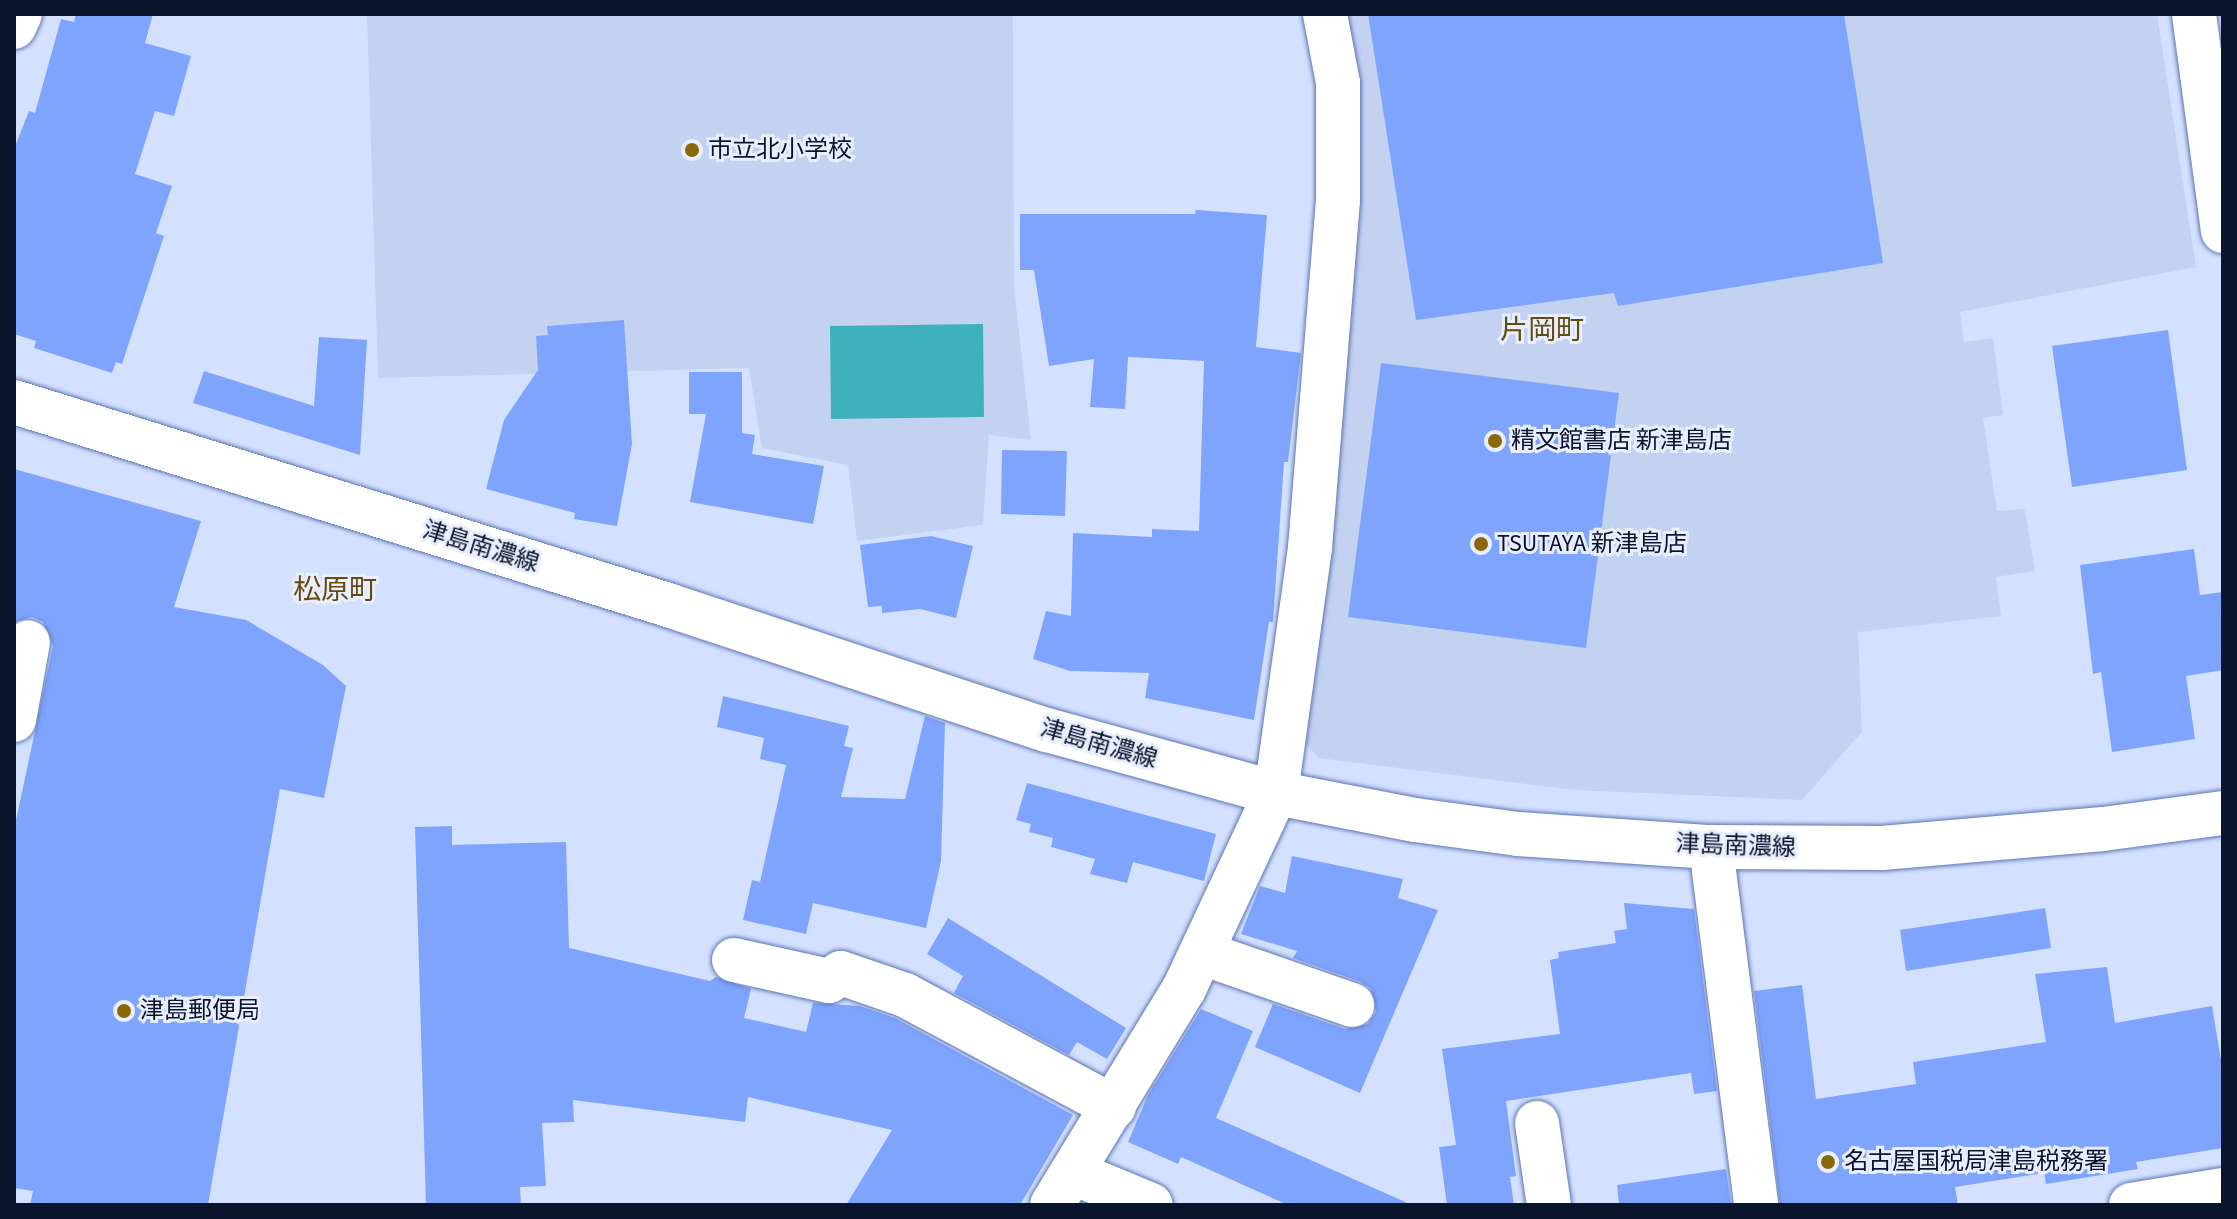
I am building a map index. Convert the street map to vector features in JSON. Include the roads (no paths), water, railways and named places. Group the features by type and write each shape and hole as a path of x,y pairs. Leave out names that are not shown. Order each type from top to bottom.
{"street":[{"path":"14,27 20,14"},
{"path":"1151,1205 1063,1189 1202,953 1276,793 1310,548 1338,200 1338,83 1325,14"},
{"path":"2194,14 2220,168 2223,231"},
{"name":"津島南濃線","path":"14,402 668,605 1047,730 1276,793 1518,834 1711,847 1882,848 2103,829 2223,813"},
{"path":"14,720 28,642"},
{"path":"1711,847 1756,1205"},
{"path":"1202,953 1352,1005"},
{"path":"734,960 829,981 841,973 905,995 1114,1107"},
{"path":"1537,1123 1549,1205"},
{"path":"2131,1205 2223,1190"}],"place":[{"name":"市立北小学校","path":"692,150"},
{"name":"精文館書店 新津島店","path":"1495,441"},
{"name":"TSUTAYA 新津島店","path":"1481,544"},
{"name":"津島郵便局","path":"124,1011"},
{"name":"名古屋国税局津島税務署","path":"1828,1162"}],"district":[{"name":"片岡町","path":"1542,330"},
{"name":"松原町","path":"335,590"}]}
